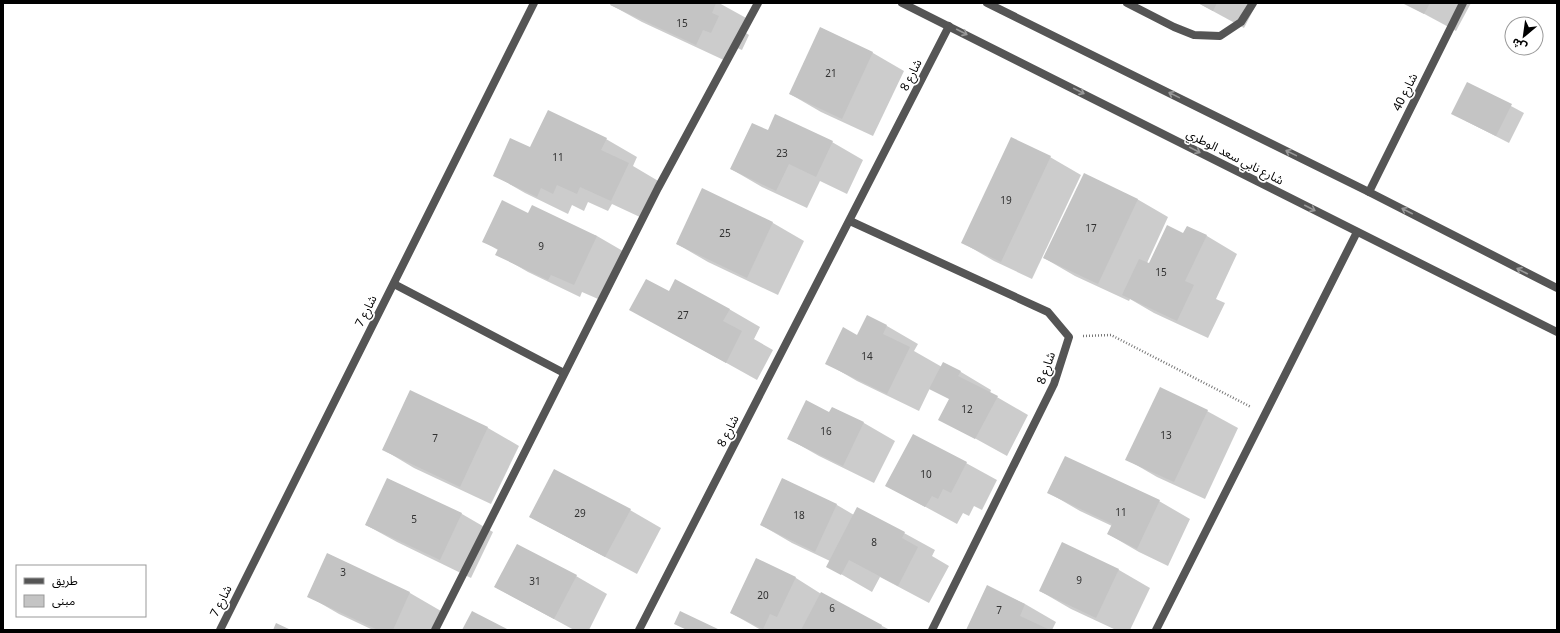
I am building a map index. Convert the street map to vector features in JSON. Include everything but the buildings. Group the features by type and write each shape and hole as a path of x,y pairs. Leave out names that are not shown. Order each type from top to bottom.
{"street":[{"name":"شارع 7","path":"220,630 534,3"},
{"path":"435,630 658,188 758,3"},
{"name":"شارع نابي سعد الوطري","path":"902,3 1557,332"},
{"path":"987,3 1369,192 1557,288"},
{"path":"1127,3 1174,27 1194,35 1220,36 1241,22 1253,3"},
{"name":"شارع 40","path":"1369,192 1463,3"},
{"name":"شارع 8","path":"639,630 950,26"},
{"path":"850,221 1048,312 1069,337"},
{"path":"1156,630 1357,232"},
{"path":"394,284 564,373"},
{"name":"شارع 8","path":"932,630 1054,384 1069,337"}],"path":[{"path":"1069,337 1111,335 1265,414"}]}
